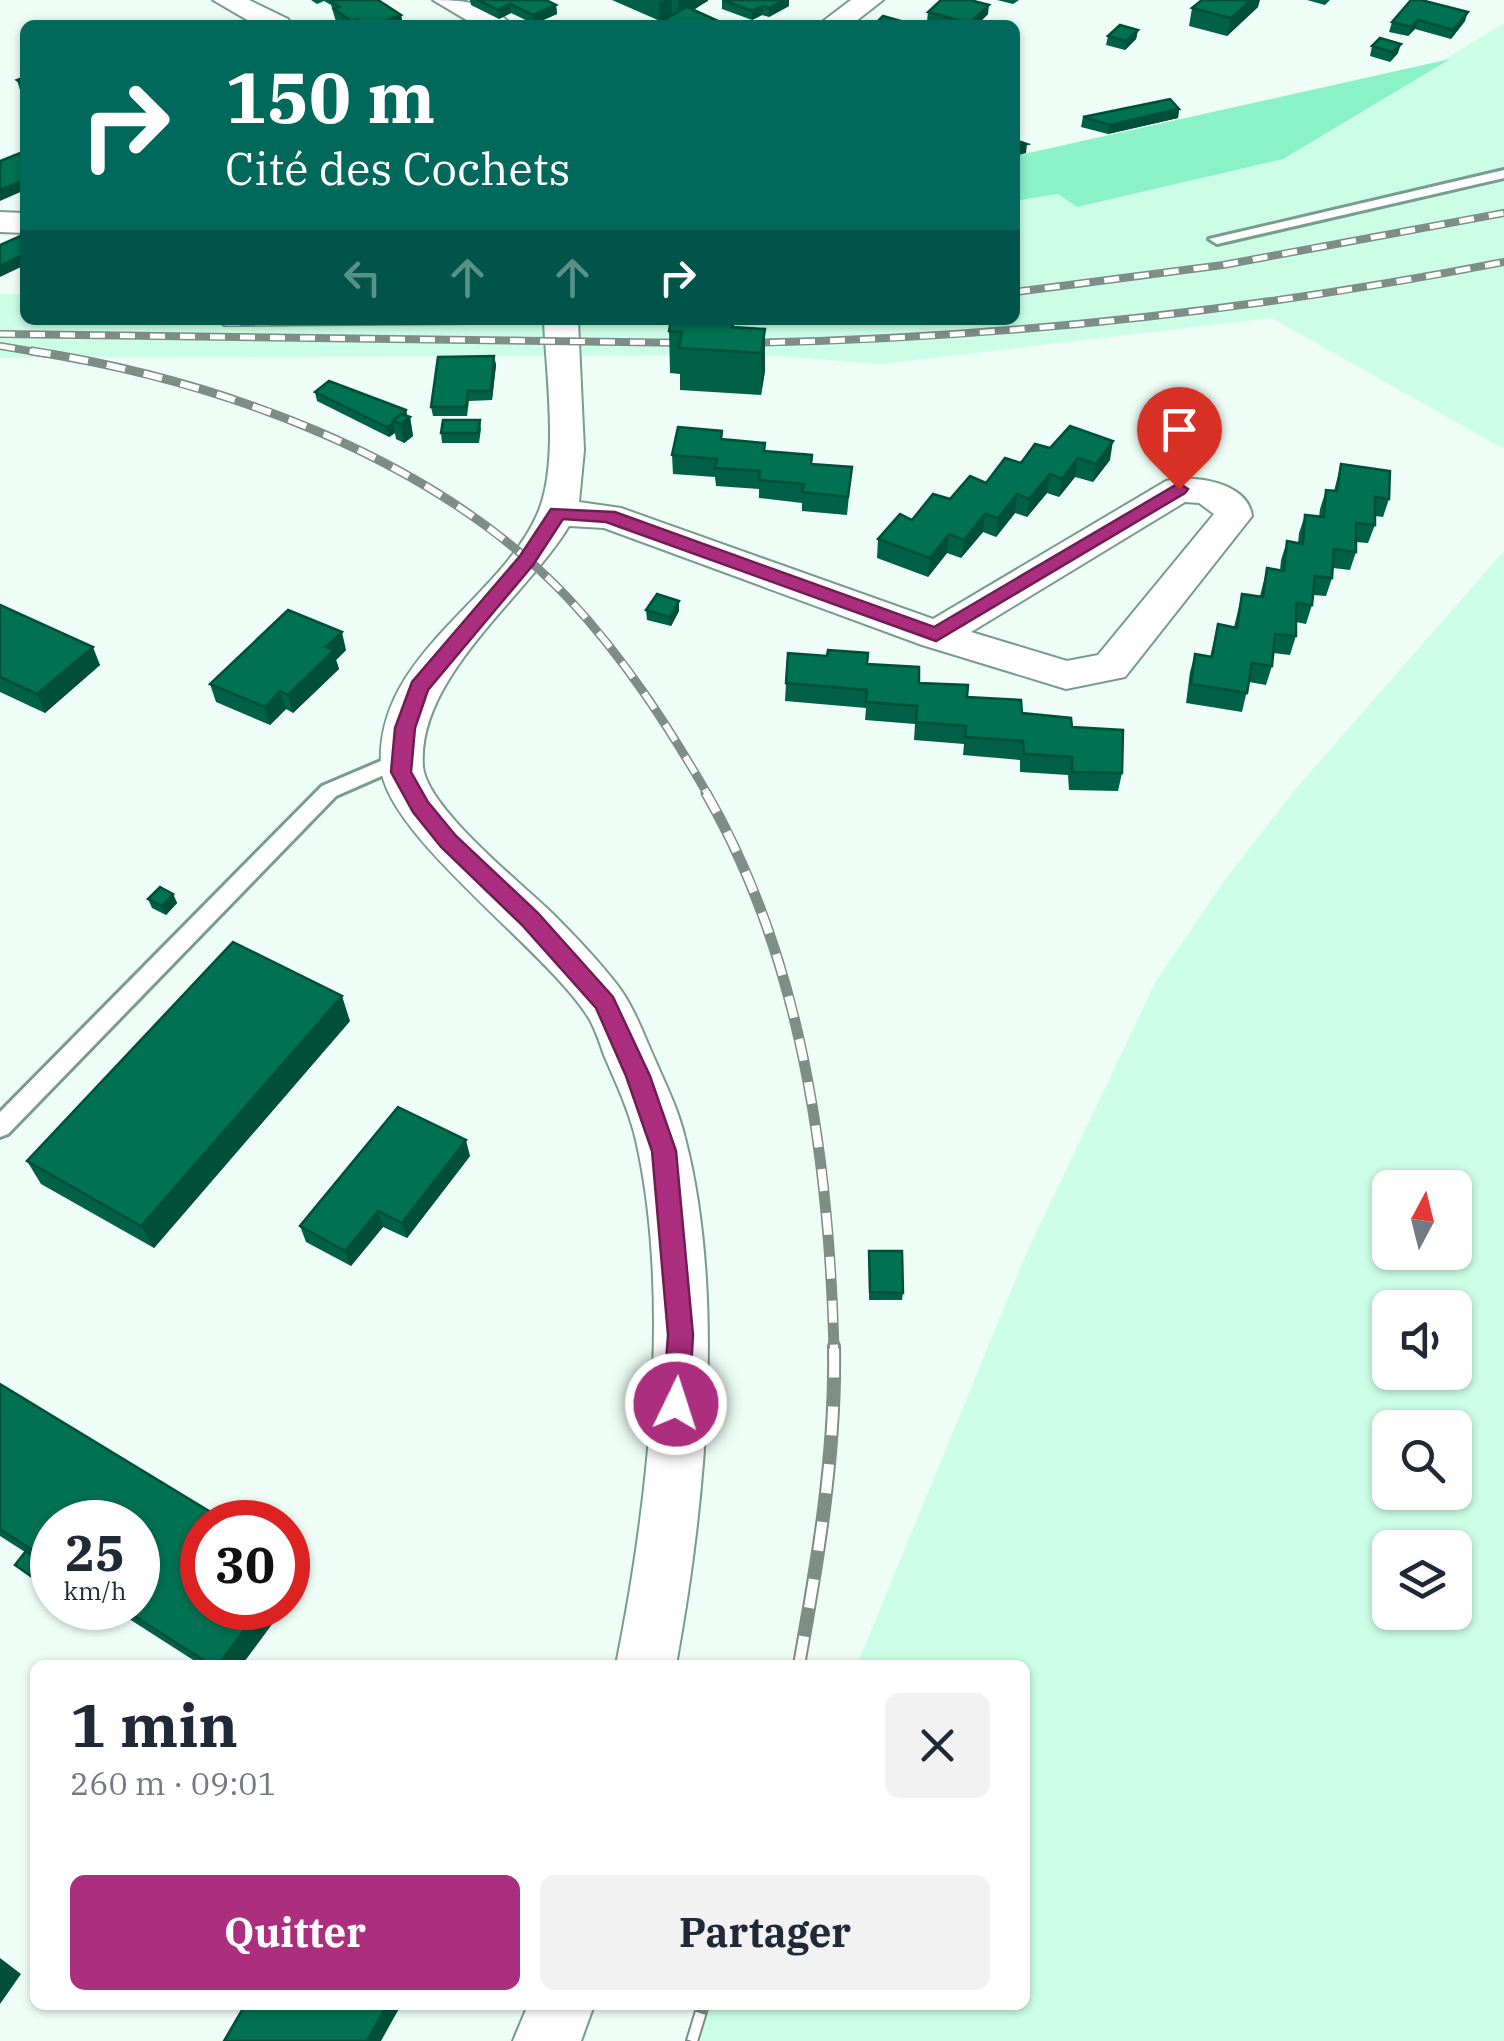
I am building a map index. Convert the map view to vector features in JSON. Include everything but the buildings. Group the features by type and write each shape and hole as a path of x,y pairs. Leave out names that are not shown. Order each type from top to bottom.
{"street":[{"path":"227,0 268,20"},
{"path":"447,0 487,20"},
{"path":"839,20 868,0"},
{"path":"562,325 564,484 558,513 526,561 419,687 405,728 401,772 430,818 530,919 605,1003 638,1076 664,1151 680,1335 664,1578 647,1660"},
{"path":"558,513 608,516 936,634 1066,676 1111,667 1233,516 1232,507 1208,493 1179,489 936,634"},
{"path":"548,2041 558,2010"}],"lane":[{"path":"1218,238 1504,174"},
{"path":"0,1127 330,791 402,759"}],"shaded area":[{"path":"1504,23 1504,449 1272,318 881,364 765,355 0,358 0,294 20,294 20,325 1020,325 1020,200 1282,159"},
{"path":"1504,551 1504,2041 689,2041 703,2010 1030,2010 1030,1660 859,1660 1027,1252 1156,981 1222,884 1293,792"}],"green space":[{"path":"1450,59 1283,159 1077,207 1058,194 1020,200 1020,155"}],"railway":[{"path":"1020,291 1223,265 1504,213"},
{"path":"740,343 933,336 1124,319 1314,295 1504,262"},
{"path":"0,334 695,343"},
{"path":"0,346 48,354"},
{"path":"32,351 176,382 249,405 389,466 454,504 514,548 568,598 644,692 708,795"},
{"path":"706,793 739,857 766,924 804,1062 825,1205 834,1349"},
{"path":"800,1660 829,1466 834,1349"},
{"path":"692,2041 701,2010"}],"route":[{"path":"676,1404 680,1335 664,1151 638,1076 605,1003 530,919 449,842 420,807 401,772 405,728 419,687 526,561 558,513 608,516 936,634 1179,489"}]}
